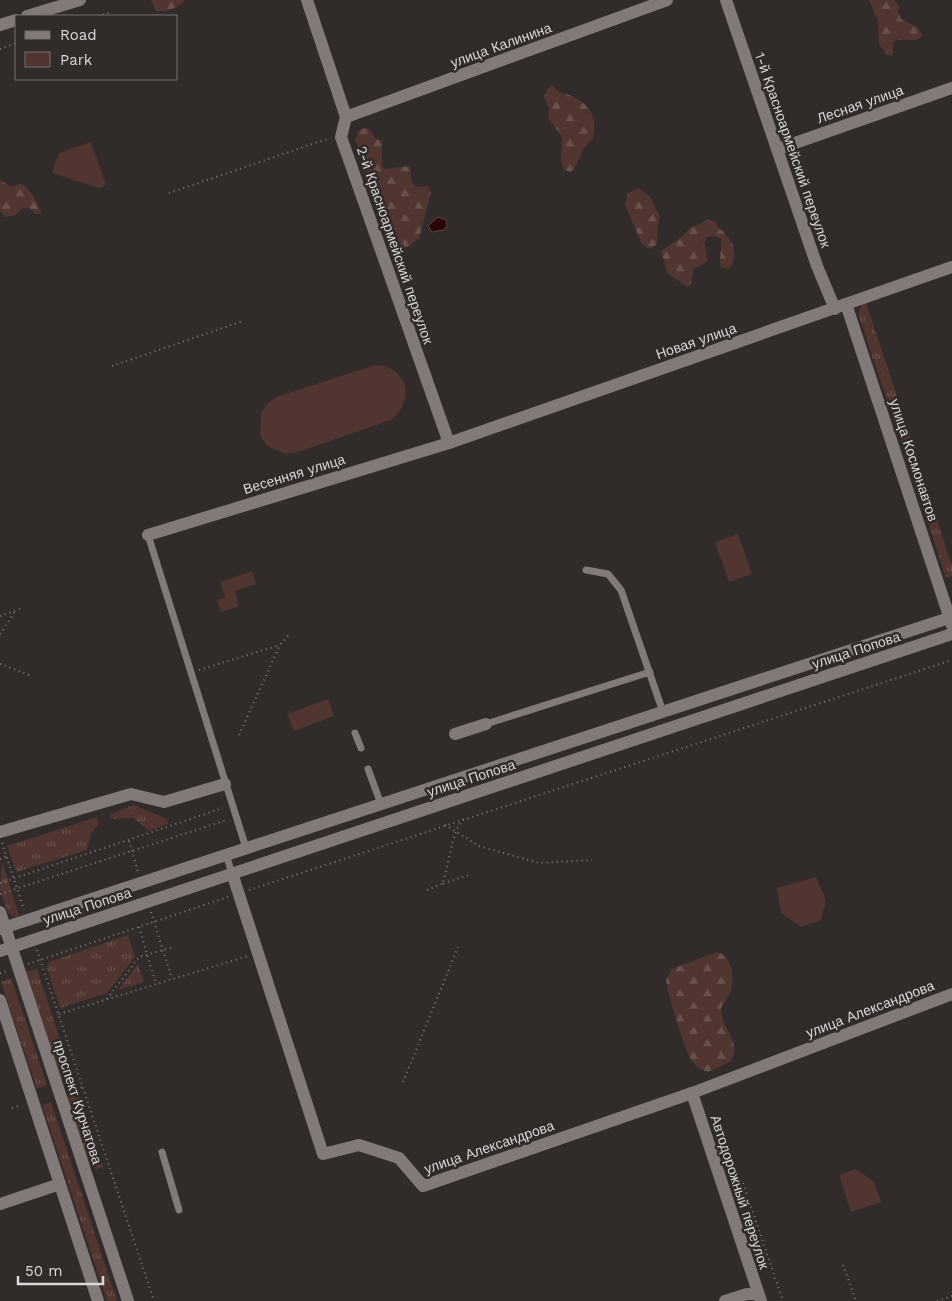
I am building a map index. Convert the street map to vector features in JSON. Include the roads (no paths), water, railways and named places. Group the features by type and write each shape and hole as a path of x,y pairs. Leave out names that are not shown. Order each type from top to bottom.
{"street":[{"path":"30,15 80,0"},
{"path":"307,0 346,117"},
{"name":"улица Калинина","path":"346,117 667,0"},
{"name":"1-й Красноармейский переулок","path":"726,0 817,266 841,306"},
{"path":"0,25 15,20"},
{"name":"Лесная улица","path":"778,149 952,88"},
{"name":"2-й Красноармейский переулок","path":"346,117 342,134 347,156 449,443"},
{"name":"Новая улица","path":"449,443 952,267"},
{"name":"улица Космонавтов","path":"841,306 951,622"},
{"name":"Весенняя улица","path":"148,535 449,443"},
{"name":"улица Попова","path":"2,928 663,712 951,622"},
{"name":"улица Попова","path":"6,949 952,634"},
{"path":"455,734 486,724"},
{"path":"0,832 131,794 164,802 226,784"},
{"name":"улица Александрова","path":"232,873 323,1154 359,1145 398,1158 423,1186 692,1093 952,994"},
{"name":"проспект Курчатова","path":"0,912 6,949 18,967 128,1301"},
{"path":"0,1000 98,1301"},
{"name":"Автодорожный переулок","path":"692,1093 760,1298"},
{"path":"0,1204 60,1184"},
{"path":"725,1301 747,1294 760,1298"}],"lane":[{"path":"148,535 246,848"},
{"path":"586,570 608,574 621,590 663,712"},
{"path":"486,724 650,672"},
{"path":"355,733 361,748"},
{"path":"368,769 381,804"},
{"path":"226,855 232,873"},
{"path":"162,1152 178,1210"}]}
